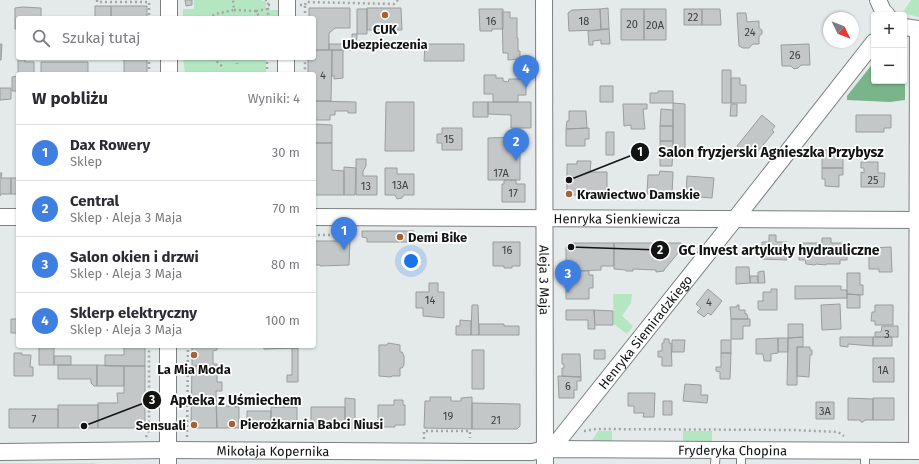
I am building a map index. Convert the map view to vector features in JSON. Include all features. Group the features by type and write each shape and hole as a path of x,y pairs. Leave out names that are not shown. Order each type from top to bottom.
{"street":[{"path":"169,0 169,16"},
{"path":"287,0 287,16"},
{"name":"Aleja 3 Maja","path":"544,0 545,457"},
{"path":"878,0 884,12"},
{"path":"914,29 918,220 918,451"},
{"name":"Henryka Siemiradzkiego","path":"545,457 871,46"},
{"path":"169,60 169,72"},
{"path":"286,60 286,72"},
{"path":"0,217 16,217"},
{"name":"Henryka Sienkiewicza","path":"316,217 918,220"},
{"path":"168,348 168,457"},
{"name":"Fryderyka Chopina","path":"545,457 865,458 918,451"},
{"name":"Mikołaja Kopernika","path":"0,452 168,457 532,452 545,457"}],"path":[{"path":"97,0 97,2 149,1 149,16"},
{"path":"233,0 234,10"},
{"path":"265,0 268,1 268,16"},
{"path":"305,16 306,2 394,4 398,0"},
{"path":"212,16 234,10 256,11 268,9"},
{"path":"256,11 259,16"},
{"path":"149,60 149,72"},
{"path":"215,60 224,68"},
{"path":"236,60 237,64"},
{"path":"267,60 267,72"},
{"path":"304,72 305,60"},
{"path":"316,235 339,235 344,232"},
{"path":"145,440 149,430 149,348"},
{"path":"188,348 188,442"},
{"path":"584,431 596,429 788,430 838,432 847,437"},
{"path":"424,442 424,431 470,431 470,442"}],"shaded area":[{"path":"95,463 95,464 0,464"}],"green space":[{"path":"194,0 261,0 266,2 266,10 280,10 279,16 183,16 183,9 194,9"},
{"path":"911,0 919,0 919,17 903,12"},
{"path":"183,60 266,60 266,72 185,72"},
{"path":"871,66 871,84 905,84 905,100 890,102 847,100 847,96"},
{"path":"613,294 632,294 631,303 622,316 633,326 627,334 614,324"},
{"path":"598,431 612,431 612,442 591,442"},
{"path":"683,431 712,431 712,443 685,443 683,440"}],"building":[{"path":"185,0 192,0 192,5 186,6"},
{"path":"95,6 111,6 111,16 95,16"},
{"path":"111,6 147,6 147,16 111,16"},
{"path":"15,8 41,8 41,16 16,16 15,29"},
{"path":"309,8 350,8 350,28 335,28 329,33 329,50 316,50 316,16 309,16"},
{"path":"367,8 401,8 402,30 367,30"},
{"path":"608,8 609,29 601,29 600,9"},
{"path":"357,9 367,9 367,34 357,34"},
{"path":"479,9 503,9 503,29 480,31"},
{"path":"600,9 601,30 569,31 568,13 572,10"},
{"path":"621,9 644,9 644,40 621,40"},
{"path":"644,9 666,9 666,40 644,40"},
{"path":"684,9 702,9 702,25 684,25"},
{"path":"702,9 720,9 721,25 702,25"},
{"path":"502,12 510,12 510,18 517,18 517,38 520,59 508,60 508,53 503,53"},
{"path":"737,13 746,13 747,22 759,21 759,28 762,30 762,34 759,36 759,44 753,44 749,48 739,46"},
{"path":"609,29 610,44 601,44 601,40 593,41 593,45 589,45 588,31"},
{"path":"352,34 357,34 356,50 329,50 329,44 352,44"},
{"path":"0,44 2,44 1,60 0,60"},
{"path":"425,44 464,44 464,61 424,61"},
{"path":"809,44 810,65 801,65 794,69 791,66 782,66 781,45"},
{"path":"316,50 332,50 331,101 316,101 316,72 308,72 308,60 316,60"},
{"path":"332,50 343,50 343,78 334,79 334,76 332,76"},
{"path":"18,60 34,62 34,72 18,72"},
{"path":"124,60 147,60 147,72 124,72"},
{"path":"41,62 88,62 88,72 41,72"},
{"path":"722,70 731,70 731,103 722,103"},
{"path":"484,75 496,75 496,78 503,78 503,81 508,82 509,79 526,79 526,95 518,95 518,102 493,102 493,94 484,94"},
{"path":"16,76 16,91 12,91 12,77"},
{"path":"731,78 740,78 740,85 746,85 746,103 731,103"},
{"path":"600,86 613,86 613,102 600,102"},
{"path":"0,88 11,88 11,99 0,100"},
{"path":"658,91 673,91 673,103 650,103 650,93 658,93"},
{"path":"316,101 356,102 356,113 348,113 348,111 335,111 335,115 330,115 330,120 316,120"},
{"path":"386,102 414,102 414,151 385,151"},
{"path":"473,102 488,102 488,117 473,117"},
{"path":"488,102 531,102 531,128 511,128 511,115 488,114"},
{"path":"673,103 685,104 685,153 673,153"},
{"path":"623,104 647,104 647,109 643,109 645,129 631,129 631,125 624,126"},
{"path":"731,104 737,104 737,116 730,116"},
{"path":"661,109 673,110 673,126 660,126"},
{"path":"569,111 586,111 587,128 566,129 567,121 569,121"},
{"path":"762,115 775,126 772,130 774,132 752,158 737,146"},
{"path":"856,115 891,115 891,128 884,128 884,132 856,132"},
{"path":"316,124 332,125 332,143 316,143"},
{"path":"660,126 673,126 673,141 660,141"},
{"path":"442,128 462,128 462,150 442,150 442,143 437,143 437,134 442,134"},
{"path":"589,128 589,139 585,139 585,146 566,146 566,129"},
{"path":"606,132 614,132 614,155 606,155"},
{"path":"520,137 520,180 488,180 488,138"},
{"path":"660,141 673,141 673,150 660,151"},
{"path":"316,143 332,143 332,170 344,171 344,195 316,195"},
{"path":"831,147 834,147 834,150 843,150 843,168 822,168 822,150 830,150"},
{"path":"658,150 673,150 672,166 660,166"},
{"path":"356,159 366,159 366,166 363,171 363,176 377,176 377,195 356,195"},
{"path":"577,161 591,161 590,172 607,172 607,195 571,195 567,192 567,164 577,164"},
{"path":"861,162 878,162 878,173 885,173 884,187 861,187 861,172 864,173 864,168 861,168"},
{"path":"344,167 356,168 355,195 344,195"},
{"path":"385,168 397,168 397,174 414,174 414,195 404,195 402,198 397,199 395,195 385,195"},
{"path":"822,168 843,168 843,175 839,175 839,187 825,186 825,179 822,179"},
{"path":"660,171 673,172 672,195 647,194 648,175 659,175"},
{"path":"0,173 2,173 1,178 11,178 11,194 1,194 0,196"},
{"path":"687,176 714,178 712,198 686,196"},
{"path":"11,178 16,178 16,194 11,194"},
{"path":"504,180 516,180 516,184 525,184 525,202 502,202 502,184 504,184"},
{"path":"362,231 414,231 414,242 367,242 367,238 362,237"},
{"path":"769,235 776,235 776,242 787,242 787,260 762,259 762,242 769,242"},
{"path":"822,238 831,238 831,243 847,243 847,260 840,260 840,264 815,265 806,264 805,260 799,260 799,243 822,243"},
{"path":"316,241 350,241 349,265 316,265"},
{"path":"493,242 520,242 520,266 504,268 504,266 493,266"},
{"path":"570,243 614,243 614,266 601,266 601,270 566,271 566,247"},
{"path":"614,243 681,243 683,247 664,271 656,272 656,270 633,269 633,271 626,271 614,269"},
{"path":"891,247 892,272 879,272 879,269 869,269 869,248"},
{"path":"736,267 749,267 750,283 736,284"},
{"path":"566,271 589,271 589,275 593,275 593,288 589,288 589,299 566,299"},
{"path":"764,271 765,283 758,283 758,272"},
{"path":"847,273 860,273 860,285 863,285 863,295 847,294"},
{"path":"750,276 758,276 758,283 750,283"},
{"path":"429,283 438,283 438,292 444,292 444,318 423,316 423,308 416,308 416,292 429,292"},
{"path":"795,286 841,286 841,290 847,290 847,298 795,299"},
{"path":"708,289 722,301 711,315 708,313 704,317 697,312 701,308 696,304"},
{"path":"771,289 777,289 777,310 759,310 758,301 763,301 763,292 771,292"},
{"path":"847,294 860,295 860,308 847,308"},
{"path":"840,304 841,329 822,330 821,305"},
{"path":"472,305 478,305 479,335 471,335"},
{"path":"737,305 739,305 739,310 745,310 745,314 747,314 748,319 731,319 730,307 737,307"},
{"path":"875,305 893,305 893,325 875,325 875,321 871,321 872,312 875,312"},
{"path":"566,310 594,310 595,329 588,329 588,320 566,320"},
{"path":"594,310 613,311 613,325 595,325"},
{"path":"11,319 16,319 16,333 11,333"},
{"path":"731,319 750,319 750,326 743,326 743,339 731,339"},
{"path":"460,320 471,321 471,335 456,335 456,326 460,326"},
{"path":"479,324 504,324 504,326 519,326 519,335 479,335"},
{"path":"788,324 803,324 803,337 788,338"},
{"path":"882,326 898,326 898,337 875,337 875,332 881,332"},
{"path":"803,337 803,347 797,347 797,385 787,385 788,338"},
{"path":"840,337 873,337 873,346 848,344 848,347 840,346"},
{"path":"873,337 892,337 892,346 873,346"},
{"path":"778,338 778,353 771,354 771,361 764,361 763,354 756,354 756,339"},
{"path":"778,338 788,338 788,352 778,352"},
{"path":"664,339 669,339 669,343 671,343 672,366 662,366 662,357 658,357 658,351 662,351 662,343 664,343"},
{"path":"672,340 685,340 684,352 672,352"},
{"path":"721,340 731,340 731,353 721,353"},
{"path":"388,343 400,345 400,352 402,352 404,356 404,365 400,368 400,376 379,376 379,345 387,345"},
{"path":"797,347 810,347 810,350 812,350 812,355 810,355 809,377 797,376"},
{"path":"39,348 54,348 54,365 39,365"},
{"path":"124,348 145,348 145,366 105,366 105,355 124,355"},
{"path":"192,348 217,348 217,350 213,351 213,364 217,364 217,366 192,366"},
{"path":"264,348 298,348 264,349"},
{"path":"292,348 298,348 298,382 287,382 287,375 292,375"},
{"path":"472,350 484,350 484,389 472,389"},
{"path":"594,350 605,350 605,359 594,359"},
{"path":"14,353 31,355 30,367 33,367 33,376 14,376"},
{"path":"721,353 731,353 730,379 720,379 720,372 716,371 716,367 721,367"},
{"path":"562,354 580,354 581,377 562,376 562,368 564,368 564,364 562,364"},
{"path":"54,356 71,356 71,365 54,365"},
{"path":"873,358 894,358 894,382 873,382"},
{"path":"58,365 97,365 97,386 94,386 91,383 91,379 58,379"},
{"path":"97,365 124,366 124,386 97,386"},
{"path":"124,366 145,366 145,425 141,428 98,428 98,403 118,403 117,393 124,393"},
{"path":"192,366 217,366 217,382 222,382 222,391 216,391 217,428 195,428 191,425"},
{"path":"558,376 581,377 581,381 577,381 577,390 574,390 574,398 559,398"},
{"path":"685,384 701,385 701,395 708,395 707,403 683,401"},
{"path":"628,393 655,393 654,417 643,417 644,413 634,413 634,406 628,406"},
{"path":"430,397 451,397 451,401 461,401 461,398 472,397 472,429 424,428 425,401 430,401"},
{"path":"345,398 355,399 355,429 345,429"},
{"path":"848,398 873,399 873,420 865,420 861,422 860,420 848,420"},
{"path":"873,398 894,398 894,420 873,420"},
{"path":"394,400 403,400 403,405 405,405 405,425 395,425 395,427 378,427 378,405 394,405"},
{"path":"663,401 672,401 672,415 663,415"},
{"path":"816,402 834,402 834,419 816,419"},
{"path":"472,403 520,404 520,426 517,429 472,429"},
{"path":"58,405 98,405 98,428 58,428"},
{"path":"216,405 239,407 239,428 217,428"},
{"path":"271,407 297,407 297,428 271,428"},
{"path":"311,407 345,407 345,429 311,429"},
{"path":"9,409 58,409 58,428 9,428"},
{"path":"247,411 271,411 271,428 247,428"}],"place":[{"name":"CUK Ubezpieczenia","path":"385,15"},
{"name":"Sklerp elektryczny","path":"526,88"},
{"name":"Central","path":"516,161"},
{"name":"Salon fryzjerski Agnieszka Przybysz","path":"569,180"},
{"name":"Krawiectwo Damskie","path":"569,194"},
{"name":"Demi Bike","path":"400,237"},
{"name":"GC Invest artykuły hydrauliczne","path":"571,247"},
{"name":"Dax Rowery","path":"344,250"},
{"name":"Salon okien i drzwi","path":"568,293"},
{"name":"La Mia Moda","path":"194,355"},
{"name":"Pierożkarnia Babci Niusi","path":"232,424"},
{"name":"Sensuali","path":"194,425"},
{"name":"Apteka z Uśmiechem","path":"84,426"}]}
